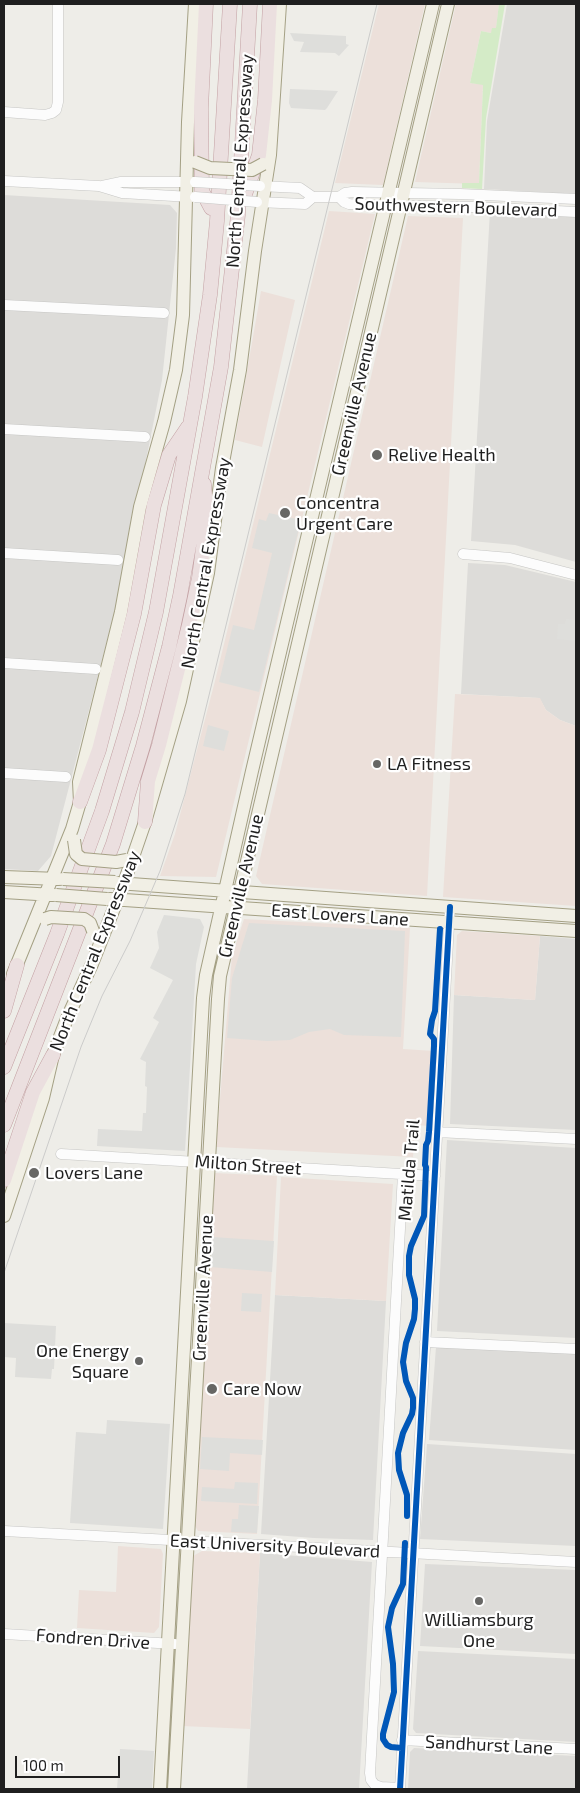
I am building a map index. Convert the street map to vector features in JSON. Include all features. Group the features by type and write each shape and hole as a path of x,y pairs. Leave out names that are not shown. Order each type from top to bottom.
{"highway":[{"path":"206,4 201,108 202,191 217,221"},
{"name":"North Central Expressway","path":"4,1066 88,854 123,745 154,620 191,422 207,320 217,221 230,4"},
{"name":"North Central Expressway","path":"4,1125 80,932 129,795 157,696 168,647 221,367 238,215 250,4"},
{"path":"238,215 259,155 265,100 270,4"},
{"path":"80,802 98,750 132,623 154,506 169,455 191,422"},
{"path":"144,822 148,781 187,634 199,578 207,518 203,469"},
{"path":"4,1011 17,966"},
{"path":"4,1180 33,1092 53,1055"}],"main road":[{"path":"4,995 31,930 57,879 73,834 80,802 80,782 122,612 140,507 164,422 176,370 183,315 191,197 192,159 189,86 195,4"},
{"name":"North Central Expressway","path":"4,1216 44,1098 53,1055 68,1016 92,964 112,899 136,849 180,702 208,573 222,468 240,370 262,186 275,99 280,4"},
{"name":"Greenville Avenue","path":"160,1789 203,998 209,956 222,908 432,4"},
{"name":"Greenville Avenue","path":"174,1789 220,976 448,4"},
{"path":"417,71 432,75"},
{"path":"192,159 210,168 252,170 266,161"},
{"path":"357,322 372,326"},
{"path":"335,419 350,422"},
{"path":"308,533 323,536"},
{"path":"73,834 74,849 76,854 82,859 116,862 127,860 136,849"},
{"path":"4,877 57,879"},
{"name":"East Lovers Lane","path":"57,879 576,916"},
{"path":"4,892 50,895"},
{"name":"East Lovers Lane","path":"50,895 576,931"},
{"path":"31,930 45,919 51,917 84,919 90,923 93,931 92,964"},
{"path":"186,1324 201,1324"},
{"path":"182,1399 196,1400"}],"street":[{"path":"4,112 45,115 56,110 58,102 58,4"},
{"name":"Southwestern Boulevard","path":"4,181 99,186 121,182 191,182 300,188 313,197 339,196 352,192 388,192 576,199"},
{"name":"Southwestern Boulevard","path":"99,186 122,193 260,202 305,204 313,197"},
{"path":"435,194 435,206"},
{"name":"Southwestern Boulevard","path":"339,196 344,202 349,204 576,212"},
{"path":"4,306 164,314"},
{"path":"4,429 145,437"},
{"path":"4,553 118,560"},
{"path":"463,554 510,558 576,575"},
{"path":"4,663 96,669"},
{"path":"4,773 66,777"},
{"path":"403,1174 370,1773 371,1780 376,1785 400,1789 450,907"},
{"path":"437,1132 576,1139"},
{"name":"Milton Street","path":"60,1154 435,1176"},
{"path":"425,1342 576,1349"},
{"name":"East University Boulevard","path":"4,1531 576,1562"},
{"name":"Fondren Drive","path":"4,1634 182,1645"},
{"name":"Sandhurst Lane","path":"402,1740 576,1749"}],"shaded area":[{"path":"379,4 425,4 383,185 335,183"},
{"path":"456,4 499,4 496,28 491,33 481,31 470,83 483,84 479,184 415,182"},
{"path":"507,4 576,4 576,194 484,189 487,121"},
{"path":"290,33 346,36 346,44 349,45 339,56 335,53 300,52 304,42 294,41"},
{"path":"290,89 338,91 325,110 291,108 289,103"},
{"path":"4,195 170,205 177,213 176,248 162,380 119,595 51,856 38,871 4,869"},
{"path":"329,211 375,214 216,877 160,876 175,834 215,681"},
{"path":"490,211 576,216 576,562 515,545 471,541"},
{"path":"408,216 463,218 427,896 262,884 256,876"},
{"path":"261,291 295,300 262,447 235,440"},
{"path":"269,513 301,520 259,692 219,682 233,625 254,630 272,553 252,548 259,519 266,521"},
{"path":"468,563 505,565 576,582 576,726 560,720 546,710 539,698 461,694"},
{"path":"566,619 576,620 576,641 557,639 558,624 565,624"},
{"path":"455,694 540,698 546,710 560,720 576,726 576,906 443,897"},
{"path":"208,725 229,731 224,751 203,746"},
{"path":"164,915 200,919 204,927 196,964 185,1151 97,1146 98,1129 142,1131 143,1113 146,1113 147,1087 145,1086 146,1062 140,1059 159,1022 153,1018 173,980 150,968 159,948 157,932"},
{"path":"244,919 410,928 403,1049 434,1051 430,1126 415,1125 413,1157 216,1147 232,956"},
{"path":"249,923 405,931 401,1037 344,1035 330,1029 309,1032 290,1040 267,1041 227,1038 232,978"},
{"path":"462,931 540,936 535,1000 454,995 457,935"},
{"path":"540,936 576,939 576,1130 450,1124 454,995 535,1000"},
{"path":"447,1140 576,1148 576,1338 437,1331"},
{"path":"215,1173 277,1176 257,1534 198,1531 195,1526"},
{"path":"281,1177 393,1184 386,1301 275,1295"},
{"path":"212,1237 274,1241 272,1272 210,1267"},
{"path":"242,1293 262,1294 261,1312 241,1311"},
{"path":"275,1295 386,1301 373,1540 261,1534"},
{"path":"4,1323 56,1326 54,1369 52,1369 51,1379 15,1377 16,1358 4,1357"},
{"path":"436,1347 576,1353 576,1450 429,1440"},
{"path":"107,1420 170,1424 163,1529 70,1523 76,1432 106,1434"},
{"path":"202,1437 263,1440 262,1455 230,1453 229,1471 200,1469"},
{"path":"427,1444 576,1454 576,1546 420,1539"},
{"path":"235,1482 258,1483 257,1504 201,1501 202,1487 234,1489"},
{"path":"239,1505 259,1506 257,1533 231,1532 232,1519 238,1519"},
{"path":"118,1546 161,1549 163,1554 159,1627 154,1633 77,1628 79,1590 116,1592"},
{"path":"202,1551 260,1553 250,1729 182,1726 193,1556"},
{"path":"260,1553 372,1562 359,1789 247,1789"},
{"path":"425,1564 576,1570 576,1654 420,1646"},
{"path":"418,1651 576,1659 576,1742 416,1733 413,1729"},
{"path":"414,1748 576,1756 576,1789 408,1789 410,1752"},
{"path":"120,1749 154,1751 152,1789 117,1789"}],"green space":[{"path":"499,4 505,4 486,118 482,189 462,188 462,183 479,183 483,85 470,83 481,31 491,33 492,28 496,28"}],"tram line":[{"path":"4,1273 81,1047 102,996 130,941 160,871 185,794 377,4"}],"cycle path":[{"path":"400,1789 450,907"},
{"name":"Matilda Trail","path":"407,1516 407,1495 399,1470 398,1453 403,1433 412,1414 413,1398 406,1381 403,1362 415,1309 415,1299 409,1275 409,1256 411,1246 424,1216 426,1145 429,1132 434,1046 434,1039 430,1034 435,1011 440,929"},
{"path":"402,1748 387,1745 383,1739 383,1734 394,1692 393,1664 388,1627 392,1608 403,1584 405,1543"}],"place":[{"name":"Relive Health","path":"377,455"},
{"name":"Concentra Urgent Care","path":"285,513"},
{"name":"LA Fitness","path":"377,764"},
{"name":"Lovers Lane","path":"34,1173"},
{"name":"One Energy Square","path":"139,1361"},
{"name":"Care Now","path":"212,1389"},
{"name":"Williamsburg One","path":"479,1601"}]}
